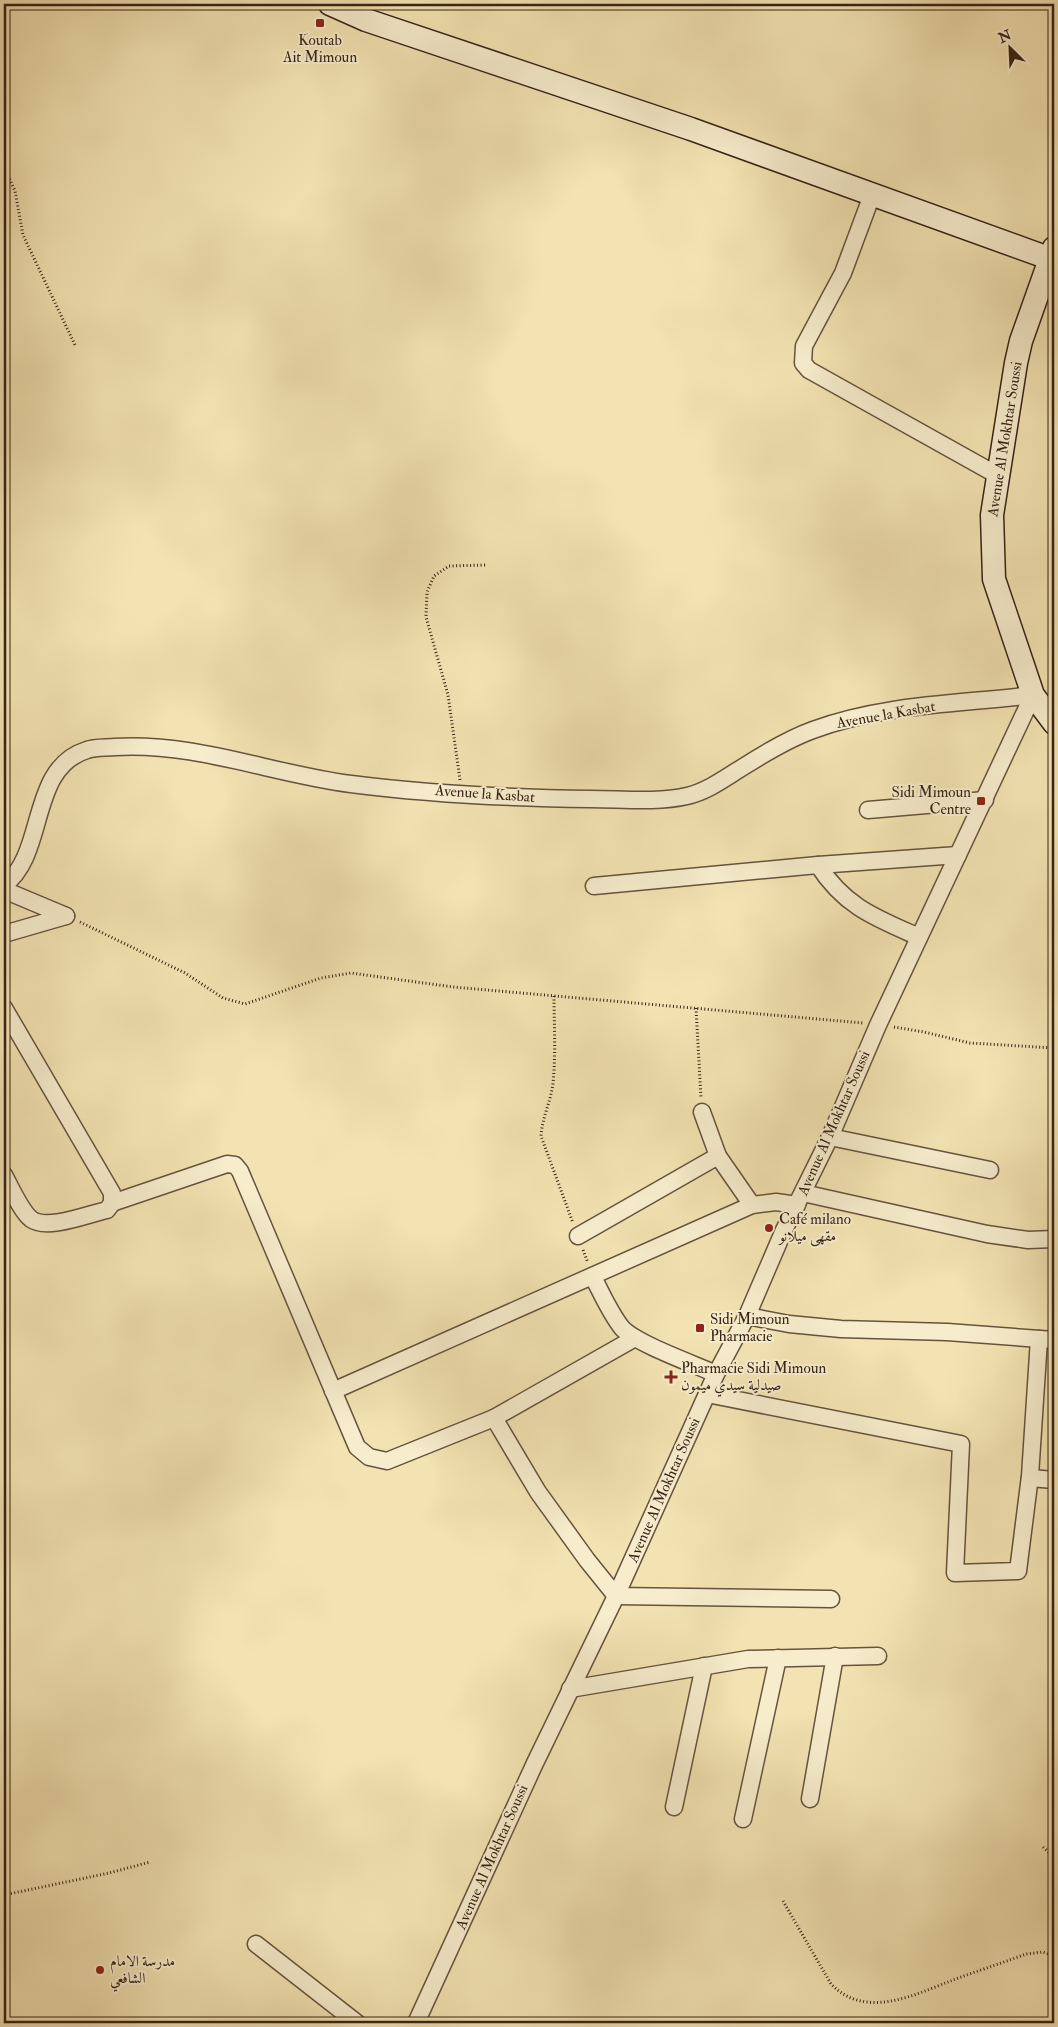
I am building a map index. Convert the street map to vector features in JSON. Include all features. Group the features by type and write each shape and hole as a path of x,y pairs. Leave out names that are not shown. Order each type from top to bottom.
{"street":[{"path":"330,4 366,20 682,126 872,195 1053,256"},
{"path":"872,195 843,273 804,346 802,363 809,370 997,475"},
{"name":"Avenue Al Mokhtar Soussi","path":"416,2023 570,1689 616,1596 716,1374 747,1316 830,1137 878,1024 1033,695 994,579 992,515 997,475 1021,341 1053,256"},
{"path":"1033,695 1054,723"},
{"name":"Avenue la Kasbat","path":"4,886 12,880 24,860 38,816 58,769 72,756 89,749 129,746 175,748 350,784 547,798 643,799 688,796 722,780 787,741 841,721 910,708 1033,695"},
{"path":"868,810 985,800"},
{"path":"594,886 818,865 958,855"},
{"path":"818,865 834,888 861,910 919,937"},
{"path":"4,890 66,916"},
{"path":"4,934 66,916"},
{"path":"4,1008 112,1193 112,1203"},
{"path":"702,1112 718,1156 752,1206"},
{"path":"830,1137 990,1170"},
{"path":"578,1236 718,1156"},
{"path":"4,1175 29,1218 39,1224 50,1224 106,1210 112,1203 227,1164 235,1165 240,1171 357,1447 369,1457 387,1461 494,1418 635,1338"},
{"path":"333,1391 752,1206 800,1199 987,1234 1028,1240 1054,1239"},
{"path":"593,1277 611,1312 623,1328 635,1338 716,1374"},
{"path":"707,1394 961,1444 955,1573 1018,1571 1046,1340 947,1332 841,1329 789,1324 747,1316"},
{"path":"494,1418 538,1492 587,1560 616,1596 831,1599"},
{"path":"1030,1478 1054,1480"},
{"path":"810,1800 835,1656"},
{"path":"570,1689 748,1659 878,1656"},
{"path":"743,1818 778,1658"},
{"path":"674,1807 704,1666"},
{"path":"256,1944 357,2023"}],"path":[{"path":"4,166 15,191 23,235 75,345"},
{"path":"462,793 448,695 426,617 427,592 434,576 450,566 486,565"},
{"path":"66,916 185,973 223,998 245,1004 321,978 351,973 453,987 878,1024 970,1043 1054,1048"},
{"path":"554,996 553,1083 548,1107 542,1122 541,1136 593,1277"},
{"path":"696,1008 702,1112"},
{"path":"1043,1847 1054,1857"},
{"path":"4,1895 109,1873 150,1862"},
{"path":"783,1901 831,1984 839,1992 860,2002 900,2001 1026,1954 1043,1952 1054,1956"}],"place":[{"name":"Koutab Ait Mimoun","path":"320,23"},
{"name":"Sidi Mimoun Centre","path":"981,801"},
{"name":"Café milano مقهى ميلانو","path":"769,1228"},
{"name":"Sidi Mimoun Pharmacie","path":"700,1328"},
{"name":"Pharmacie Sidi Mimoun صيدلية سيدي ميمون","path":"671,1377"},
{"name":"مدرسة الامام الشافعي","path":"100,1970"}]}
